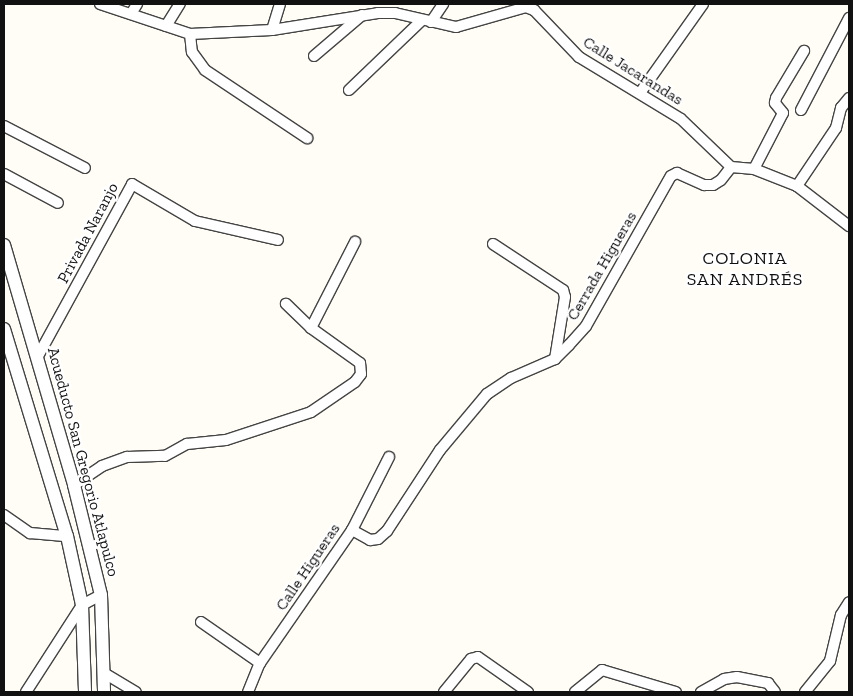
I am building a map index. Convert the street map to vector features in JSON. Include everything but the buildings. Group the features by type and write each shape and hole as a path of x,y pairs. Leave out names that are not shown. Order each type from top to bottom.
{"street":[{"name":"Calle Jacarandas","path":"100,4 190,34 272,30 362,14 396,13 456,27 526,7 534,10 579,58 681,119 731,167"},
{"path":"131,14 137,4"},
{"path":"166,26 180,4"},
{"path":"272,30 280,4"},
{"path":"349,90 443,4"},
{"path":"640,93 703,4"},
{"path":"314,56 362,14"},
{"path":"801,110 849,18"},
{"path":"190,34 192,52 205,70 307,138"},
{"path":"754,169 783,113 775,103 776,98 804,51"},
{"path":"797,186 836,128 841,108 849,98"},
{"path":"4,126 85,168"},
{"path":"731,167 754,169 797,186 849,226"},
{"name":"Cerrada Higueras","path":"352,530 370,540 378,539 387,531 440,450 487,394 511,378 555,359 586,326 671,176 677,173 704,185 713,184 721,180 731,167"},
{"path":"4,174 58,203"},
{"name":"Privada Naranjo","path":"38,356 132,184 195,221 278,240"},
{"path":"312,328 355,242"},
{"path":"494,244 563,290 565,297 555,359"},
{"name":"Acueducto San Gregorio Atlapulco","path":"4,245 38,356 74,485 101,595 104,692"},
{"path":"74,485 102,466 127,456 165,456 187,444 234,437 311,412 355,382 362,369 360,364 312,328 286,304"},
{"path":"4,329 8,360 67,536 82,606 85,692"},
{"name":"Calle Higueras","path":"248,692 260,664 352,530 389,457"},
{"path":"4,515 30,533 67,536"},
{"path":"26,692 82,606 101,595"},
{"path":"806,692 830,661 841,615 849,602"},
{"path":"201,622 260,664"},
{"path":"444,692 471,659 478,657 528,692"},
{"path":"575,692 602,670 676,692"},
{"path":"104,673 136,692"},
{"path":"701,692 724,679 737,677 768,682 776,692"}],"district":[{"name":"COLONIA SAN ANDRÉS","path":"745,269"}]}
